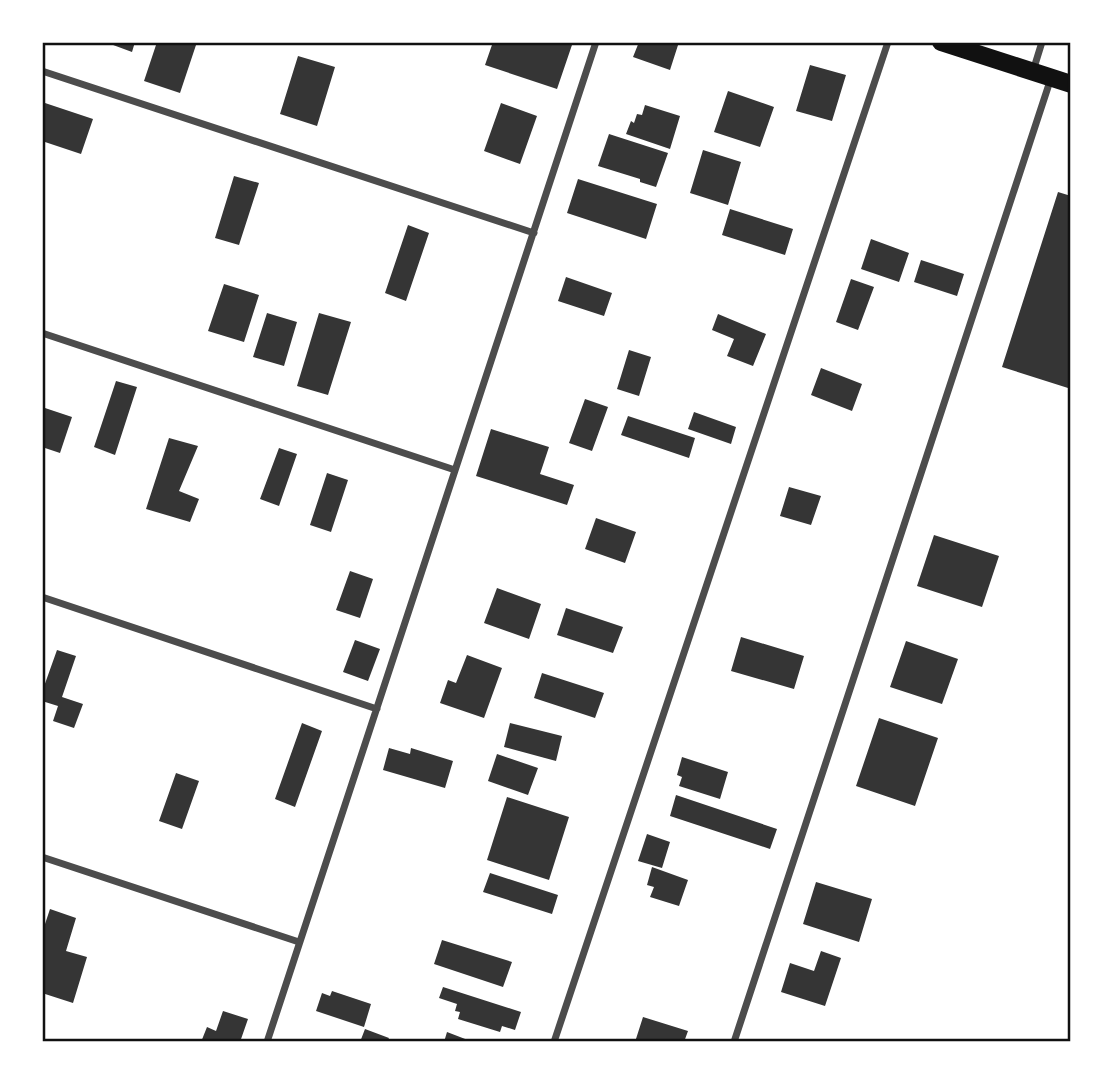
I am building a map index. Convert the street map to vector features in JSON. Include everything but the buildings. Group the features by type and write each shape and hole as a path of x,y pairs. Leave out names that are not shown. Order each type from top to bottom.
{"main road":[{"path":"941,42 1071,84"}],"street":[{"path":"267,1042 596,42"},
{"path":"554,1042 888,42"},
{"path":"1033,72 1042,42"},
{"path":"42,71 534,233"},
{"path":"734,1042 1051,77"},
{"path":"42,333 455,470"},
{"path":"42,597 377,709"},
{"path":"42,857 299,942"}]}
